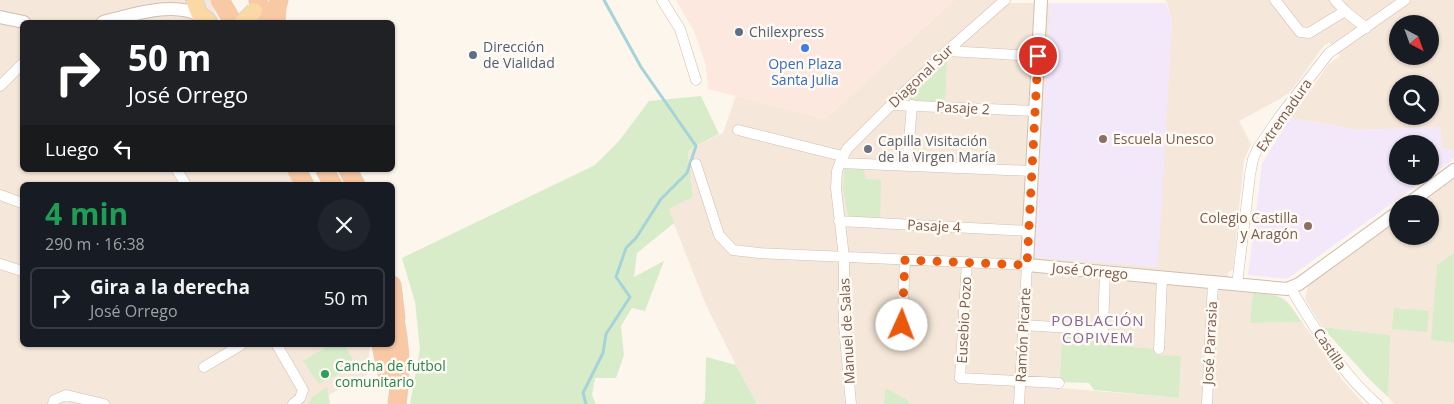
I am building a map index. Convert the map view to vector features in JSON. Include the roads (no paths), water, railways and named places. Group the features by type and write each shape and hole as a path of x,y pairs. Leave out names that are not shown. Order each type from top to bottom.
{"highway":[{"path":"220,0 232,20"},
{"path":"233,0 254,13"},
{"path":"276,20 279,0"},
{"path":"395,310 401,357 397,404"},
{"path":"395,319 397,326"},
{"path":"381,347 388,378"},
{"path":"385,404 388,378 388,347"}],"main road":[{"path":"194,0 205,19"}],"street":[{"path":"112,20 168,7 179,0"},
{"path":"662,0 680,28 696,80"},
{"name":"Diagonal Sur","path":"841,160 847,149 891,105 947,51 1005,0"},
{"path":"1027,265 1041,0"},
{"path":"1275,0 1300,32 1310,33 1345,11"},
{"path":"1335,0 1366,28"},
{"name":"Extremadura","path":"1237,285 1250,175 1258,148 1280,116 1329,53 1405,0"},
{"path":"168,7 190,10 205,19"},
{"path":"0,17 20,21"},
{"path":"947,51 1038,56"},
{"path":"0,86 20,66"},
{"name":"Pasaje 2","path":"891,105 1035,112"},
{"path":"907,165 912,105"},
{"path":"738,130 841,160 1032,172"},
{"path":"841,160 836,179 844,257"},
{"name":"José Orrego","path":"696,164 719,235 734,250 759,253 1027,265 1291,289"},
{"path":"1420,195 1454,170"},
{"path":"0,195 20,202"},
{"path":"1291,289 1389,219"},
{"name":"Pasaje 4","path":"839,221 1029,231"},
{"name":"Manuel de Salas","path":"844,257 844,326 851,404"},
{"path":"902,325 905,260"},
{"name":"Eusebio Pozo","path":"967,262 960,378 1020,380"},
{"path":"0,264 20,270"},
{"name":"Ramón Picarte","path":"1019,404 1027,265"},
{"path":"1024,325 1102,330 1105,272"},
{"path":"1158,349 1162,278"},
{"name":"José Parrasia","path":"1207,404 1214,283"},
{"name":"Castilla","path":"1291,289 1329,350 1344,370 1377,404"},
{"path":"204,367 238,347"},
{"path":"278,347 302,385 303,394 293,404"},
{"path":"1020,380 1059,383"},
{"path":"53,404 54,400 66,395 104,404"}],"waterway":[{"path":"586,404 583,393 603,353 606,334 630,297 616,277 626,248 636,238 661,199 687,173 696,146 641,67 604,0"}],"place":[{"name":"Chilexpress","path":"739,32"},
{"name":"Open Plaza Santa Julia","path":"805,48"},
{"name":"Dirección de Vialidad","path":"473,55"},
{"name":"Escuela Unesco","path":"1103,139"},
{"name":"Capilla Visitación de la Virgen María","path":"868,149"},
{"name":"Colegio Castilla y Aragón","path":"1308,226"},
{"name":"Cancha de futbol comunitario","path":"325,374"}],"district":[{"name":"POBLACIÓN COPIVEM","path":"1098,330"}]}
